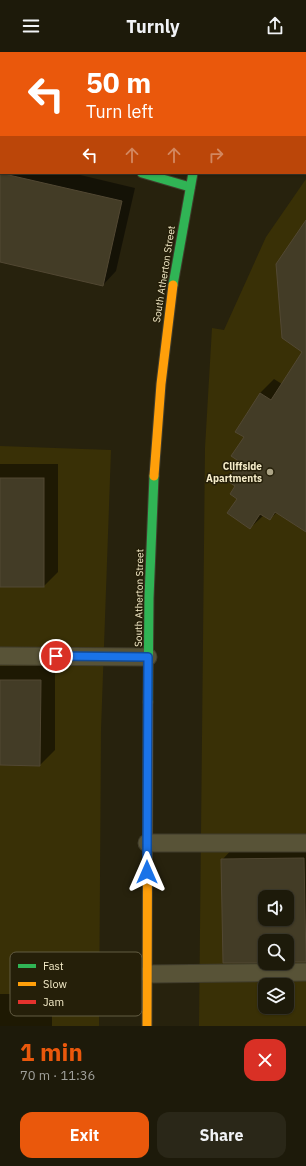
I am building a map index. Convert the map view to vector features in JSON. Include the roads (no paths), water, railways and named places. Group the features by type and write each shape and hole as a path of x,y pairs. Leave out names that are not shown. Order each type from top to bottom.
{"main road":[{"path":"145,174 190,187"},
{"name":"South Atherton Street","path":"147,1026 148,657 152,514 160,381 175,269 193,174"}],"lane":[{"path":"0,656 148,657"},
{"path":"147,843 306,843"},
{"path":"148,974 306,972"}],"place":[{"name":"Cliffside Apartments","path":"270,472"}]}
